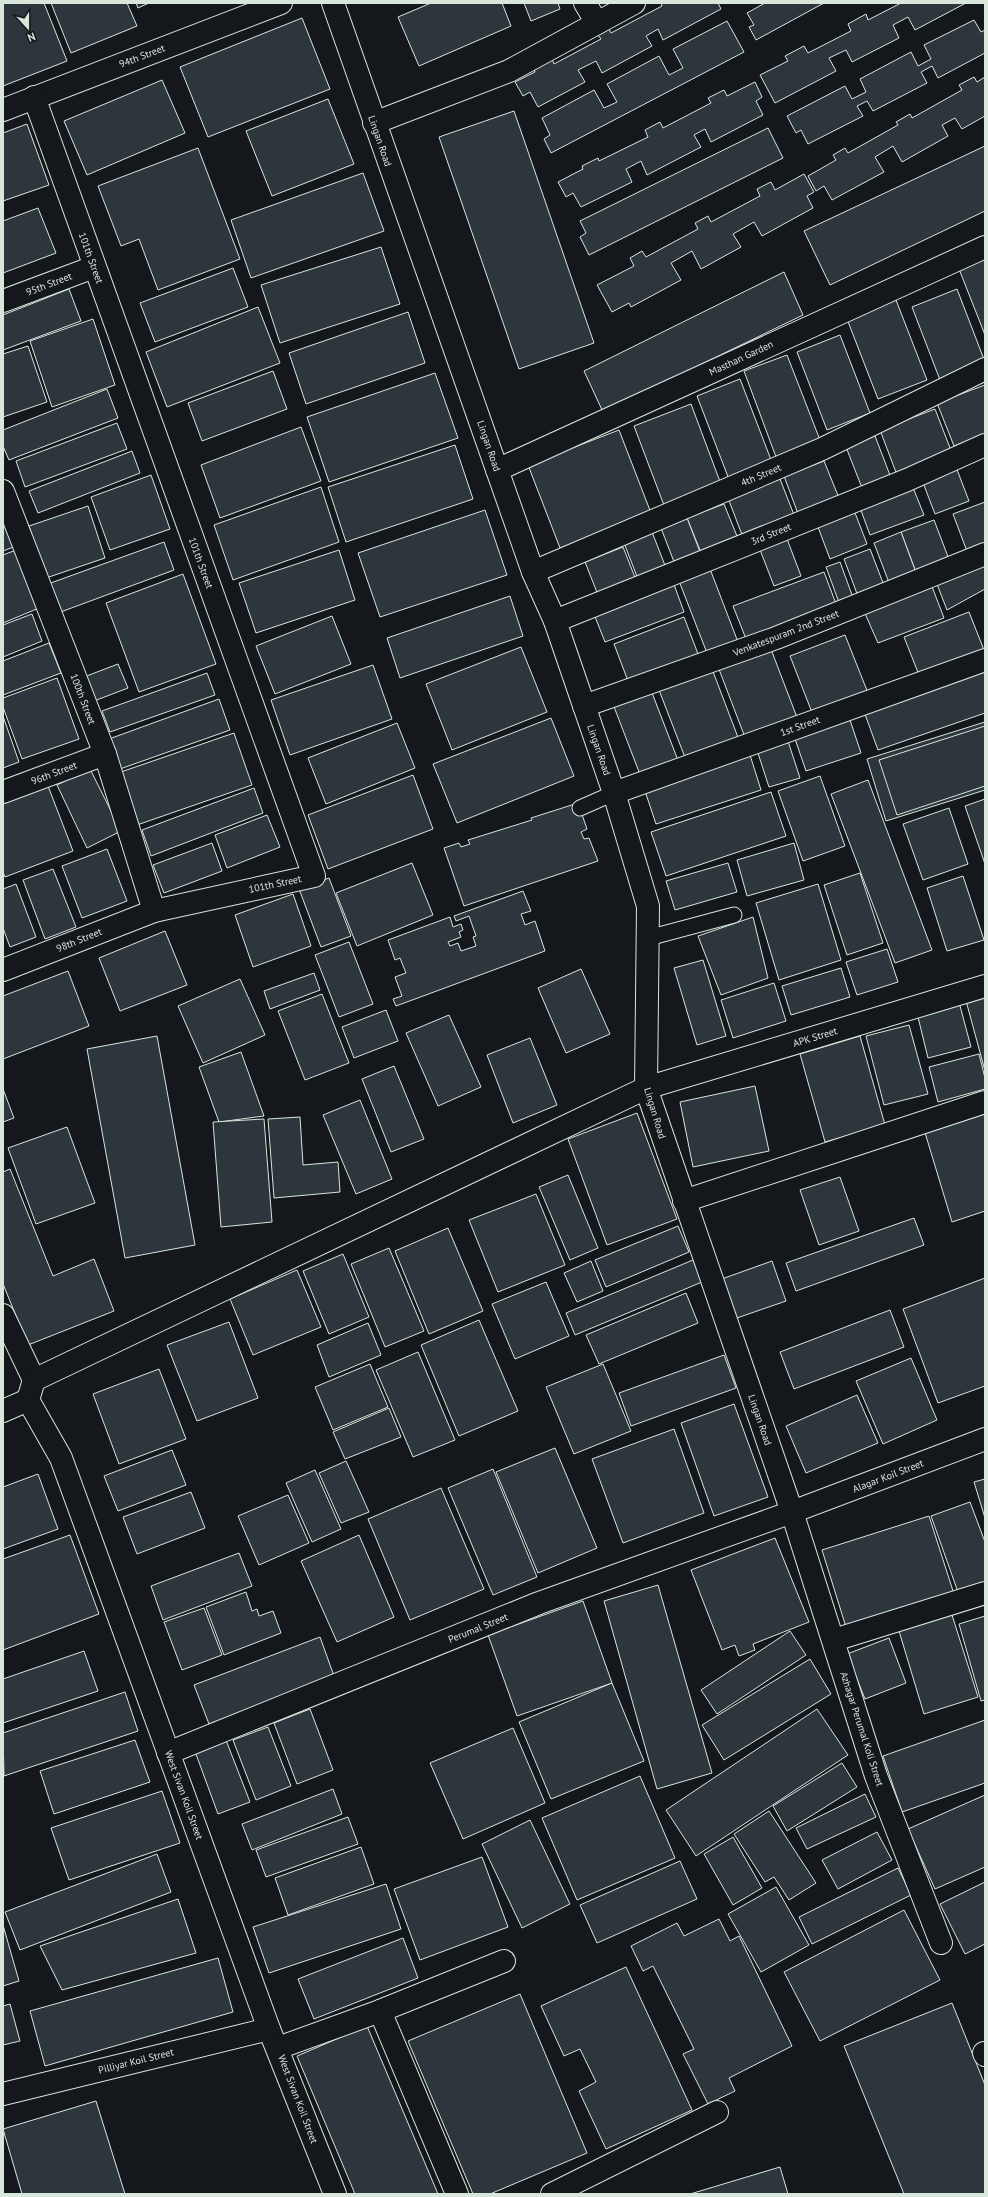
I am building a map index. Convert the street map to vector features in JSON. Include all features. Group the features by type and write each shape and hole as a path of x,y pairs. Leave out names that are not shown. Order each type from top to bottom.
{"street":[{"name":"94th Street","path":"3,110 281,3"},
{"name":"Lingan Road","path":"332,3 533,572 555,620 614,793 648,906 646,1088 792,1512"},
{"path":"585,3 597,23"},
{"path":"374,122 509,71 634,3"},
{"name":"101th Street","path":"34,97 314,876 154,910"},
{"name":"Masthan Garden","path":"497,470 985,247"},
{"name":"95th Street","path":"3,301 94,267"},
{"name":"4th Street","path":"533,572 822,449 985,368"},
{"name":"3rd Street","path":"555,620 907,480 985,445"},
{"name":"100th Street","path":"3,491 104,754 154,910"},
{"name":"Venkatespuram 2nd Street","path":"584,706 776,638 985,554"},
{"name":"1st Street","path":"614,793 985,660"},
{"name":"96th Street","path":"3,792 104,754"},
{"name":"98th Street","path":"3,970 154,910"},
{"name":"APK Street","path":"3,1411 31,1390 646,1088 985,986"},
{"path":"684,1201 985,1102"},
{"name":"West Sivan Koil Street","path":"3,1314 31,1390 61,1458 269,2029 278,2048 335,2194"},
{"name":"Alagar Koil Street","path":"792,1512 985,1439"},
{"name":"Azhagar Perumal Koli Street","path":"792,1512 834,1640 876,1776 941,1943"},
{"name":"Perumal Street","path":"168,1754 539,1603 792,1512"},
{"path":"834,1640 985,1593"},
{"path":"278,2048 380,2011 504,1960"},
{"path":"380,2011 456,2194"},
{"name":"Pilliyar Koil Street","path":"3,2094 269,2029"},
{"path":"552,2194 717,2112"}],"lane":[{"path":"580,808 614,793"},
{"path":"648,938 734,915"}],"building":[{"path":"3,3 44,3 67,61 3,86"},
{"path":"51,3 127,3 137,26 71,53"},
{"path":"136,3 149,3 138,8"},
{"path":"431,3 502,3 511,26 419,66 398,17"},
{"path":"524,3 558,3 560,9 531,21"},
{"path":"661,3 718,3 721,9 663,40 658,29 646,36 652,46 602,73 596,61 578,70 585,82 538,107 530,92 523,96 515,82 535,72 534,69 552,59 554,64 601,39 598,35 609,29 611,33 662,6"},
{"path":"765,3 824,3 756,40 749,27 754,25 747,13"},
{"path":"901,3 966,3 915,30 908,17 893,25 899,38 852,62 846,50 829,58 836,71 775,103 760,75 788,61 785,56 804,46 808,53 851,31 848,24 866,14 868,20"},
{"path":"302,18 330,89 208,137 180,67"},
{"path":"974,20 981,32 985,30 985,53 938,78 932,66 921,72 927,83 873,111 867,101 857,106 863,116 808,144 801,130 796,133 787,116 845,86 852,99 866,92 860,79 911,52 918,66 931,59 924,45"},
{"path":"727,21 744,52 551,153 544,139 550,135 542,118 594,90 604,108 617,102 607,84 659,56 669,75 683,68 673,49"},
{"path":"974,77 977,82 985,77 985,116 962,129 955,118 942,125 948,136 902,162 893,146 875,157 884,172 832,200 824,186 816,191 808,176 836,160 833,155 845,148 848,153 898,125 896,122 910,114 912,118 962,90 959,85"},
{"path":"162,80 185,133 87,175 64,121"},
{"path":"755,82 762,97 756,101 763,115 711,142 705,129 694,135 701,147 647,175 641,161 626,169 632,182 581,207 573,193 566,197 558,182 583,169 582,166 598,158 599,161 648,137 645,130 660,122 663,128 711,103 708,98 724,90 727,96"},
{"path":"328,99 354,164 272,196 246,131"},
{"path":"514,111 594,343 519,369 439,137"},
{"path":"27,124 49,185 3,201 3,133"},
{"path":"768,128 783,158 589,255 580,237 586,233 580,221"},
{"path":"985,146 985,211 830,285 804,231"},
{"path":"198,148 240,259 158,290 139,239 121,246 98,186"},
{"path":"363,173 384,231 251,278 231,220"},
{"path":"804,174 814,192 807,196 813,208 762,236 754,222 733,234 741,247 701,269 692,251 671,263 681,280 631,307 629,303 612,312 597,285 634,266 630,258 642,251 646,257 698,229 695,223 708,216 711,222 760,196 757,189 771,182 775,190"},
{"path":"38,208 56,253 3,273 3,221"},
{"path":"381,247 400,304 280,343 261,285"},
{"path":"985,259 985,335 959,269"},
{"path":"233,268 248,307 155,342 140,303"},
{"path":"784,272 803,315 603,412 584,371"},
{"path":"69,289 81,321 3,350 3,315"},
{"path":"957,289 985,362 940,380 912,307"},
{"path":"896,300 927,380 878,399 847,319"},
{"path":"258,307 280,363 167,407 146,352"},
{"path":"408,312 425,363 306,404 289,353"},
{"path":"93,319 115,385 52,407 30,341"},
{"path":"840,335 870,413 827,430 797,352"},
{"path":"28,346 47,402 3,417 3,354"},
{"path":"787,355 820,440 776,457 744,371"},
{"path":"273,371 287,409 202,441 188,403"},
{"path":"435,373 458,438 329,482 307,417"},
{"path":"740,379 773,465 730,482 697,396"},
{"path":"985,385 985,434 954,446 937,403"},
{"path":"107,389 118,418 9,460 3,446 3,430"},
{"path":"691,404 722,487 665,508 634,426"},
{"path":"935,409 952,453 897,475 880,430"},
{"path":"117,423 127,449 25,487 16,461"},
{"path":"301,427 321,481 220,518 201,465"},
{"path":"619,430 651,513 560,548 528,465"},
{"path":"875,436 893,483 864,493 846,447"},
{"path":"455,445 473,499 346,542 328,487"},
{"path":"132,451 140,473 38,513 29,491"},
{"path":"824,461 841,503 800,519 784,476"},
{"path":"956,467 969,501 935,514 922,480"},
{"path":"151,475 170,529 110,550 91,497"},
{"path":"780,479 796,520 744,540 728,498"},
{"path":"912,485 924,515 870,535 859,505"},
{"path":"321,487 339,542 233,580 214,525"},
{"path":"985,502 985,547 968,554 953,514"},
{"path":"724,504 739,541 702,555 687,518"},
{"path":"852,505 867,544 830,559 815,519"},
{"path":"88,506 105,558 46,578 29,526"},
{"path":"485,510 507,575 380,617 358,553"},
{"path":"687,518 702,557 676,567 661,528"},
{"path":"3,519 16,546 3,551"},
{"path":"934,520 950,562 917,575 901,532"},
{"path":"784,531 801,576 774,586 757,542"},
{"path":"652,532 666,568 638,579 624,543"},
{"path":"901,532 918,578 891,588 874,543"},
{"path":"164,542 174,570 58,613 48,584"},
{"path":"623,547 636,580 598,595 585,562"},
{"path":"870,549 885,588 859,599 844,559"},
{"path":"16,550 39,608 3,623 3,555"},
{"path":"339,550 355,600 256,633 239,583"},
{"path":"985,558 985,589 947,610 935,579"},
{"path":"840,562 855,603 841,608 826,567"},
{"path":"710,569 738,642 707,653 679,581"},
{"path":"824,572 838,609 748,644 733,606"},
{"path":"183,574 216,664 139,692 106,603"},
{"path":"672,579 684,612 605,642 592,609"},
{"path":"931,584 944,618 878,643 863,609"},
{"path":"510,596 523,636 400,678 387,638"},
{"path":"969,612 984,650 919,675 904,637"},
{"path":"32,614 42,641 3,657 3,625"},
{"path":"332,616 351,664 275,694 256,646"},
{"path":"684,617 698,654 628,681 614,644"},
{"path":"845,635 868,693 813,715 790,656"},
{"path":"49,643 61,673 3,695 3,661"},
{"path":"769,644 798,720 746,740 717,664"},
{"path":"521,647 547,712 452,750 426,684"},
{"path":"118,664 128,688 94,701 84,677"},
{"path":"982,664 985,672 985,713 878,750 862,706"},
{"path":"373,665 392,719 290,755 271,700"},
{"path":"712,669 739,740 686,760 659,690"},
{"path":"207,673 215,695 110,732 102,711"},
{"path":"57,678 79,739 22,759 3,707 3,698"},
{"path":"649,685 679,763 641,777 611,699"},
{"path":"219,699 230,730 120,769 109,739"},
{"path":"848,714 861,753 806,771 793,733"},
{"path":"3,716 19,762 3,768"},
{"path":"551,718 574,776 457,823 433,764"},
{"path":"985,722 985,790 886,821 867,759"},
{"path":"397,723 415,768 326,804 308,758"},
{"path":"985,726 985,786 897,815 879,760"},
{"path":"234,733 252,785 137,825 118,773"},
{"path":"786,735 800,778 769,787 755,744"},
{"path":"750,755 761,790 656,824 644,788"},
{"path":"90,769 121,831 87,848 57,785"},
{"path":"413,775 433,829 328,869 308,815"},
{"path":"820,776 845,846 803,861 778,791"},
{"path":"868,780 932,950 895,963 831,794"},
{"path":"48,786 73,851 5,877 3,872 3,804"},
{"path":"254,788 263,813 151,856 142,830"},
{"path":"771,792 786,836 666,876 651,832"},
{"path":"985,799 985,864 965,806"},
{"path":"578,803 587,829 581,832 584,839 589,838 598,861 464,906 444,848 459,843 461,847 470,844 468,840 532,820 531,818"},
{"path":"949,808 968,864 923,880 903,824"},
{"path":"267,815 280,847 227,868 215,835"},
{"path":"212,843 222,871 164,893 153,865"},
{"path":"794,843 804,880 747,896 737,860"},
{"path":"107,849 127,901 82,918 62,866"},
{"path":"412,863 433,915 357,946 336,893"},
{"path":"728,863 737,892 675,910 666,881"},
{"path":"53,869 76,927 45,939 23,880"},
{"path":"860,873 883,943 847,955 824,885"},
{"path":"963,876 984,940 947,951 927,888"},
{"path":"329,878 351,936 321,947 299,889"},
{"path":"16,884 36,937 10,947 3,928 3,889"},
{"path":"818,884 841,960 779,980 756,903"},
{"path":"523,891 531,911 521,914 525,925 535,921 545,951 396,1006 393,999 402,996 395,977 406,973 400,958 395,960 388,940 450,917 453,927 461,924 463,930 459,932 461,937 448,942 450,946 458,943 461,951 476,946 473,937 476,936 469,916 456,921 454,916"},
{"path":"293,894 311,946 253,967 235,915"},
{"path":"753,917 768,978 721,995 698,936"},
{"path":"165,931 187,985 120,1011 99,958"},
{"path":"349,942 373,1004 339,1017 315,955"},
{"path":"887,949 898,982 857,995 846,962"},
{"path":"703,960 726,1036 697,1045 674,968"},
{"path":"841,968 850,997 791,1015 782,986"},
{"path":"581,969 610,1034 566,1053 538,988"},
{"path":"68,971 89,1026 3,1059 3,996"},
{"path":"314,973 320,990 270,1009 264,991"},
{"path":"240,979 265,1035 203,1063 178,1006"},
{"path":"774,983 786,1021 733,1038 721,1000"},
{"path":"985,992 985,1071 965,997"},
{"path":"322,994 349,1063 305,1080 278,1011"},
{"path":"959,1002 971,1047 928,1058 917,1013"},
{"path":"386,1010 398,1041 354,1058 342,1027"},
{"path":"449,1015 481,1087 438,1106 406,1033"},
{"path":"909,1025 928,1094 884,1105 866,1036"},
{"path":"157,1036 195,1245 125,1258 87,1049"},
{"path":"860,1036 885,1125 825,1142 800,1054"},
{"path":"530,1038 557,1105 513,1123 487,1055"},
{"path":"241,1052 264,1116 219,1122 199,1067"},
{"path":"979,1054 985,1078 985,1089 938,1102 929,1067"},
{"path":"394,1066 424,1139 391,1152 362,1079"},
{"path":"755,1086 769,1151 693,1167 680,1102"},
{"path":"3,1089 14,1118 3,1122"},
{"path":"360,1100 392,1179 356,1194 323,1115"},
{"path":"985,1107 985,1211 952,1222 923,1126"},
{"path":"637,1113 677,1219 607,1245 568,1139"},
{"path":"300,1117 303,1165 338,1162 340,1192 274,1198 268,1119"},
{"path":"264,1119 272,1222 221,1227 213,1122"},
{"path":"67,1127 95,1203 36,1224 8,1148"},
{"path":"10,1169 53,1276 94,1259 114,1311 28,1345 3,1284 3,1172"},
{"path":"568,1175 598,1248 570,1260 539,1187"},
{"path":"840,1177 859,1231 819,1245 800,1190"},
{"path":"536,1194 565,1265 498,1292 469,1220"},
{"path":"914,1218 924,1245 796,1291 786,1263"},
{"path":"678,1226 689,1252 606,1287 595,1260"},
{"path":"448,1228 483,1311 429,1334 395,1251"},
{"path":"389,1248 424,1331 385,1347 351,1264"},
{"path":"343,1254 369,1317 329,1334 303,1271"},
{"path":"693,1260 702,1282 575,1335 566,1313"},
{"path":"591,1261 603,1291 577,1302 564,1273"},
{"path":"772,1261 786,1301 734,1319 719,1280"},
{"path":"297,1270 321,1327 253,1355 230,1299"},
{"path":"985,1278 985,1386 938,1403 903,1309"},
{"path":"546,1282 569,1336 515,1359 492,1304"},
{"path":"686,1293 698,1323 599,1364 586,1335"},
{"path":"890,1310 904,1347 794,1389 780,1352"},
{"path":"479,1320 518,1411 459,1436 421,1345"},
{"path":"229,1322 258,1398 197,1421 167,1345"},
{"path":"368,1323 381,1355 329,1377 317,1345"},
{"path":"418,1352 455,1440 413,1457 376,1370"},
{"path":"724,1355 736,1388 631,1426 619,1393"},
{"path":"911,1358 937,1420 883,1444 856,1381"},
{"path":"370,1364 388,1407 333,1430 315,1387"},
{"path":"603,1364 631,1431 574,1454 546,1387"},
{"path":"159,1369 186,1439 119,1464 93,1394"},
{"path":"857,1395 878,1443 806,1473 786,1426"},
{"path":"734,1404 768,1497 714,1516 681,1423"},
{"path":"389,1408 401,1437 345,1459 333,1432"},
{"path":"674,1429 704,1513 623,1543 592,1459"},
{"path":"555,1448 597,1548 538,1573 496,1472"},
{"path":"172,1450 186,1485 118,1511 104,1476"},
{"path":"346,1461 369,1512 341,1523 319,1473"},
{"path":"493,1469 537,1577 493,1595 448,1488"},
{"path":"315,1470 341,1529 312,1542 286,1483"},
{"path":"38,1474 58,1529 3,1549 3,1487"},
{"path":"985,1479 985,1518 974,1482"},
{"path":"441,1488 484,1589 410,1620 368,1519"},
{"path":"191,1492 205,1528 137,1554 123,1517"},
{"path":"288,1495 309,1543 259,1565 238,1516"},
{"path":"970,1502 985,1542 985,1583 958,1592 931,1516"},
{"path":"929,1516 954,1594 846,1627 822,1550"},
{"path":"70,1535 99,1614 3,1650 3,1559"},
{"path":"359,1535 394,1617 337,1642 301,1561"},
{"path":"775,1538 809,1622 753,1644 755,1650 739,1656 735,1645 722,1650 691,1570"},
{"path":"239,1553 252,1586 163,1620 151,1586"},
{"path":"658,1585 712,1773 657,1789 604,1601"},
{"path":"246,1592 252,1611 257,1609 259,1616 273,1611 281,1633 224,1655 206,1607"},
{"path":"583,1601 612,1683 517,1716 488,1635"},
{"path":"204,1608 222,1655 182,1670 164,1622"},
{"path":"952,1615 978,1697 924,1714 899,1631"},
{"path":"985,1616 985,1700 981,1701 959,1624"},
{"path":"790,1631 806,1655 717,1714 701,1690"},
{"path":"320,1637 334,1676 209,1724 194,1685"},
{"path":"889,1638 906,1683 865,1699 847,1654"},
{"path":"84,1651 98,1691 3,1723 3,1679"},
{"path":"810,1659 831,1694 724,1760 702,1725"},
{"path":"612,1683 644,1761 551,1799 519,1722"},
{"path":"125,1692 138,1731 4,1776 3,1733"},
{"path":"310,1709 333,1770 297,1784 274,1723"},
{"path":"817,1709 848,1755 696,1856 666,1810"},
{"path":"985,1720 985,1783 902,1812 883,1756"},
{"path":"268,1727 291,1786 256,1800 233,1740"},
{"path":"513,1728 545,1803 463,1839 430,1763"},
{"path":"224,1735 250,1802 218,1814 193,1746"},
{"path":"135,1740 150,1782 54,1814 40,1771"},
{"path":"842,1763 857,1787 787,1831 773,1806"},
{"path":"640,1776 675,1858 577,1900 542,1818"},
{"path":"333,1789 342,1814 252,1850 242,1824"},
{"path":"162,1791 180,1843 69,1880 51,1828"},
{"path":"865,1794 876,1817 807,1849 796,1828"},
{"path":"985,1795 985,1867 935,1889 908,1829"},
{"path":"769,1811 816,1883 789,1900 774,1877 765,1882 734,1834"},
{"path":"348,1817 358,1844 266,1877 256,1850"},
{"path":"530,1820 570,1904 522,1928 482,1844"},
{"path":"877,1832 892,1860 838,1889 822,1860"},
{"path":"733,1837 762,1888 733,1905 704,1854"},
{"path":"361,1847 374,1884 288,1915 275,1878"},
{"path":"157,1854 171,1892 20,1950 5,1912"},
{"path":"482,1857 508,1927 420,1960 394,1889"},
{"path":"680,1861 697,1899 597,1943 580,1905"},
{"path":"898,1868 911,1895 812,1944 799,1917"},
{"path":"985,1882 985,1944 965,1954 940,1904"},
{"path":"386,1884 401,1929 269,1973 253,1927"},
{"path":"776,1887 809,1945 761,1972 728,1914"},
{"path":"178,1899 196,1953 62,1990 40,1946"},
{"path":"904,1910 940,1980 820,2041 784,1972"},
{"path":"719,1919 730,1941 739,1936 792,2046 729,2078 735,2091 708,2104 683,2054 694,2049 653,1966 643,1971 631,1946 677,1923 684,1936"},
{"path":"3,1925 19,1981 3,1986"},
{"path":"403,1938 418,1978 314,2019 298,1979"},
{"path":"218,1958 233,2012 45,2066 30,2011"},
{"path":"626,1967 692,2110 606,2149 579,2091 596,2082 580,2049 564,2056 541,2006"},
{"path":"520,1994 587,2153 490,2194 473,2194 408,2041"},
{"path":"952,2003 985,2085 985,2194 904,2194 844,2046"},
{"path":"10,2004 20,2041 3,2045 3,2006"},
{"path":"367,2026 438,2194 355,2194 297,2056"},
{"path":"96,2101 125,2194 22,2194 3,2129"},
{"path":"780,2167 788,2194 690,2194"}]}
